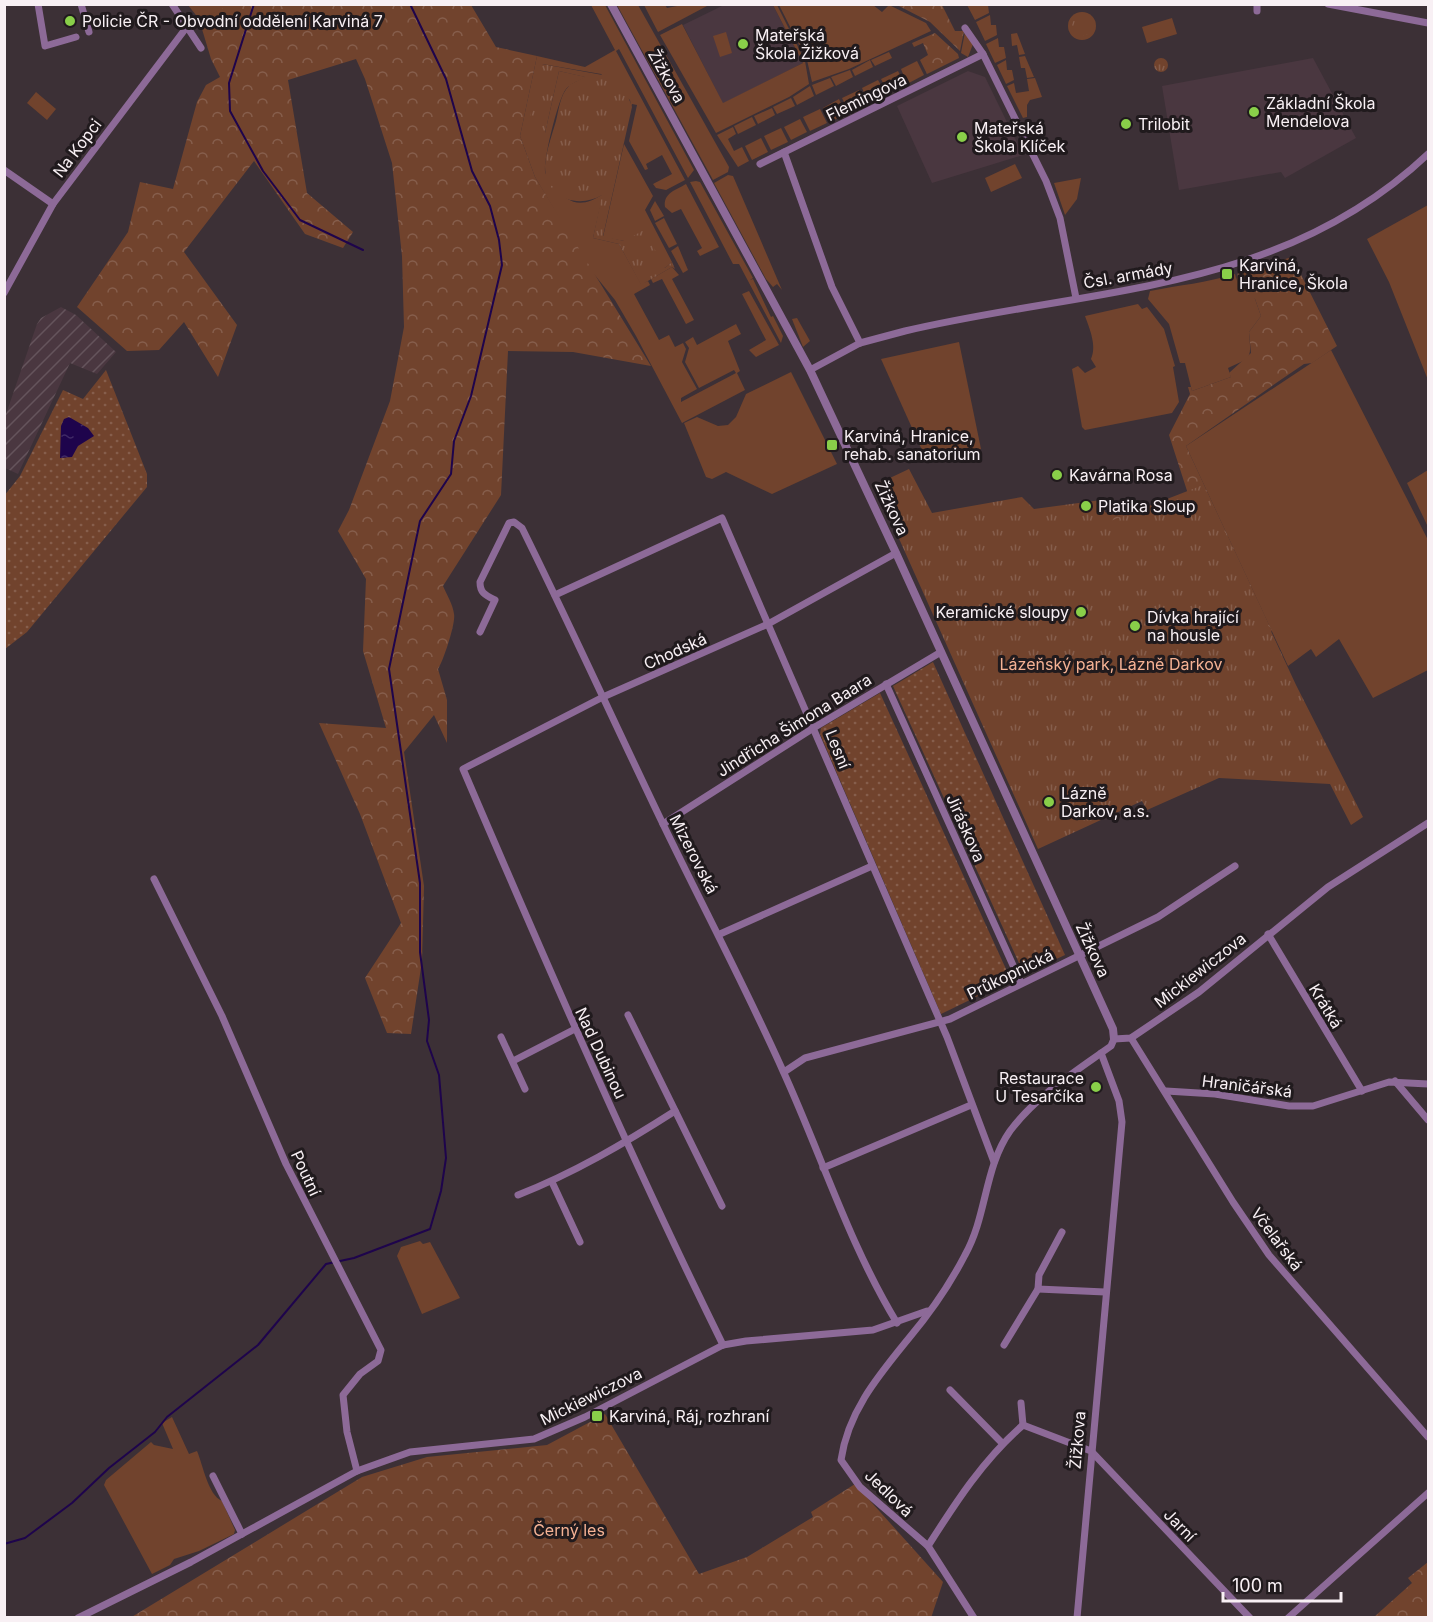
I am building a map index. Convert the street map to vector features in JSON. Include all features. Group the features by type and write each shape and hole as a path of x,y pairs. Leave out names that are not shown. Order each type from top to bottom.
{"street":[{"path":"38,4 45,46 76,37"},
{"path":"81,4 89,32"},
{"path":"172,4 201,48"},
{"name":"Žižkova","path":"611,4 810,370 1113,1029 1114,1039"},
{"path":"1328,4 1428,23"},
{"name":"Na Kopci","path":"4,293 53,204 186,28"},
{"path":"965,28 983,54 1046,181 1060,218 1076,298"},
{"name":"Flemingova","path":"760,164 983,54"},
{"path":"784,152 832,287 860,344"},
{"name":"Čsl. armády","path":"810,370 860,344 949,320 1230,268 1295,244 1351,215 1406,175 1428,154"},
{"path":"4,170 53,204"},
{"name":"Lesní","path":"555,595 722,518 815,727 939,1023 994,1162"},
{"name":"Mizerovská","path":"480,632 495,600 485,595 480,589 480,582 508,523 514,522 522,528 663,824 720,934 784,1072 823,1168 897,1323"},
{"name":"Chodská","path":"463,769 603,698 768,624 896,553"},
{"name":"Jindřicha Šimona Baara","path":"663,824 815,727 941,652"},
{"name":"Jiráskova","path":"886,684 1021,983"},
{"name":"Nad Dubinou","path":"463,769 575,1029 673,1244 723,1345"},
{"name":"Mickiewiczova","path":"1131,1038 1199,992 1328,887 1428,823"},
{"path":"720,934 872,866"},
{"name":"Průkopnická","path":"784,1072 805,1058 939,1023 1158,917 1235,866"},
{"name":"Poutní","path":"154,879 222,1016 286,1164 381,1350 378,1361 360,1374 344,1395 347,1432 357,1471"},
{"name":"Krátká","path":"1268,934 1362,1091"},
{"path":"628,1015 722,1206"},
{"path":"513,1061 575,1029"},
{"path":"501,1037 525,1089"},
{"path":"929,1310 948,1285 967,1252 980,1218 994,1162 1010,1132 1031,1106 1111,1046 1114,1039 1131,1038"},
{"name":"Včelařská","path":"1131,1038 1233,1202 1269,1255 1428,1437"},
{"name":"Žižkova","path":"1078,1617 1122,1122 1119,1101 1101,1053"},
{"path":"1395,1081 1428,1120"},
{"name":"Hraničářská","path":"1166,1091 1215,1094 1289,1106 1313,1106 1395,1081 1428,1084"},
{"path":"823,1168 971,1105"},
{"path":"518,1195 552,1182 628,1142 675,1111"},
{"path":"552,1182 580,1242"},
{"path":"1004,1345 1038,1289 1039,1275 1062,1232"},
{"path":"1038,1289 1106,1292"},
{"name":"Mickiewiczova","path":"78,1617 242,1534 357,1471 410,1452 534,1439 585,1418 723,1345 846,1333 897,1323 929,1310"},
{"name":"Jedlová","path":"929,1310 874,1381 856,1410 841,1460 860,1487 928,1546 974,1617"},
{"path":"950,1390 1002,1443"},
{"path":"1021,1403 1023,1425"},
{"path":"1023,1425 1091,1451"},
{"path":"928,1546 968,1482 1002,1443 1023,1425"},
{"name":"Jarní","path":"1091,1451 1250,1617"},
{"path":"213,1476 242,1534"},
{"path":"1288,1617 1428,1493"}],"shaded area":[{"name":"Mateřská Škola Žižková","path":"724,5 773,5 803,63 723,104 683,25"},
{"name":"Základní Škola Mendelova","path":"1313,58 1356,138 1285,178 1281,172 1179,190 1162,86"},
{"name":"Mateřská Škola Klíček","path":"968,71 985,77 1023,155 932,183 897,106"},
{"path":"61,307 76,315 116,352 97,374 70,363 18,474 5,468 5,417 37,324 41,318"}],"green space":[{"path":"233,4 471,5 496,47 537,56 520,136 535,177 651,366 573,352 508,351 501,495 443,586 454,614 449,642 438,669 447,700 447,743 434,715 404,752 424,886 422,961 411,1034 387,1033 365,978 401,923 360,814 319,723 386,728 363,651 366,579 338,531 349,510 390,401 404,327 402,256 392,163 365,79 356,59 288,80 307,193 353,232 343,248 305,234 254,161 184,252 237,325 218,377 184,322 159,350 127,351 77,307 128,232 140,182 173,189 197,102 206,85 220,77 211,59 199,19"},
{"path":"188,5 233,5 199,19"},
{"path":"591,5 605,5 694,170 688,178 619,49 616,51 685,180 666,190 656,188 653,184 672,174 662,155 646,164 648,169 645,170 629,141 637,105 632,104 631,107 630,100 601,74 542,64 545,133 559,71 586,77 566,89 559,104 552,128 545,171 560,192 571,201 582,203 603,194 593,238 619,244 641,284 648,281 650,285 634,294 659,340 669,335 675,347 683,343 686,349 682,362 697,389 681,398 681,402 736,373 734,370 699,388 685,362 689,348 685,342 693,337 697,345 736,324 741,334 728,341 740,371 737,373 745,390 682,423 615,300 589,268 535,177 520,136 537,56 585,67 615,50"},
{"path":"617,5 638,5 729,167 728,172 713,180"},
{"path":"644,5 665,5 667,8 682,5 707,6 658,32"},
{"path":"773,5 777,5 805,61 809,84 789,97 716,133 660,35 682,24 723,103 803,63"},
{"path":"779,5 873,5 882,12 889,5 926,23 931,31 849,69 812,82 807,60"},
{"path":"897,5 942,5 955,31 964,31 960,51 930,22"},
{"path":"967,5 988,5 989,13 975,20"},
{"path":"1082,12 1092,16 1096,26 1092,36 1082,40 1072,36 1068,26 1072,16"},
{"path":"990,15 991,25 996,25 997,35 985,41 976,22"},
{"path":"1078,16 1086,16 1092,22 1092,30 1086,36 1078,36 1072,30 1072,22"},
{"path":"1172,18 1177,34 1147,43 1142,27"},
{"path":"726,32 732,53 720,57 713,36"},
{"path":"965,32 973,44 968,57 961,53"},
{"path":"935,33 958,54 959,58 927,74 920,60 928,55 923,43 914,47 912,43"},
{"path":"1017,33 1025,54 1019,55 1017,45 1012,46 1011,34"},
{"path":"998,38 999,47 1004,47 1006,58 995,63 986,44"},
{"path":"889,52 892,58 875,66 871,60"},
{"path":"1025,56 1034,77 1027,78 1025,68 1021,68 1019,57"},
{"path":"1161,58 1166,60 1168,65 1166,70 1161,72 1156,70 1154,65 1156,60"},
{"path":"870,60 873,67 855,76 852,70"},
{"path":"1006,60 1007,70 1012,70 1014,80 1006,84 997,65"},
{"path":"917,61 924,75 907,84 901,69"},
{"path":"542,64 608,76 626,91 632,107 603,236 624,241 644,230 665,268 672,262 675,269 672,267 641,285 619,244 593,238 602,195 593,199 574,201 557,193 551,186 545,166 560,102 569,86 585,77 559,71 545,133 527,129"},
{"path":"850,70 853,77 836,86 831,77"},
{"path":"898,71 905,85 888,93 881,79"},
{"path":"830,78 834,86 816,95 812,85"},
{"path":"1035,78 1042,97 1030,100 1027,105 1027,117 1023,118 1007,86 1014,83 1016,93 1029,91 1027,79"},
{"path":"878,80 886,94 869,103 862,88"},
{"path":"810,86 814,96 797,105 793,97"},
{"path":"859,90 866,103 849,112 842,98"},
{"path":"36,92 56,109 47,120 27,103"},
{"path":"791,98 795,106 777,114 773,107"},
{"path":"839,99 846,114 830,122 823,108"},
{"path":"772,108 775,115 758,124 754,116"},
{"path":"820,109 827,123 810,131 803,117"},
{"path":"752,117 756,125 738,134 734,126"},
{"path":"800,119 807,132 791,140 784,127"},
{"path":"733,127 736,134 728,139 734,151 742,147 749,161 738,167 717,135"},
{"path":"781,128 788,142 771,150 764,136"},
{"path":"761,138 768,152 752,160 745,146"},
{"path":"624,144 653,196 645,210 672,262 665,268 624,241 603,237"},
{"path":"1015,164 1022,178 991,192 985,178"},
{"path":"728,175 733,176 782,290 777,284 773,287 766,279 714,183"},
{"path":"1081,178 1077,199 1065,215 1054,183"},
{"path":"690,182 700,182 753,278 750,280 753,279 771,317 773,316 783,336 781,343 739,264 733,264"},
{"path":"686,184 719,247 700,256 697,251 702,248 681,209 672,213 665,207 668,195"},
{"path":"655,201 664,216 655,221 650,210"},
{"path":"1428,205 1428,380 1389,282 1367,239"},
{"path":"664,218 677,244 669,248 655,223"},
{"path":"678,246 688,270 683,273 671,251"},
{"path":"1292,257 1337,346 1312,363 1304,364 1186,446 1272,631 1246,643 1085,509 1147,519 1190,500 1169,435 1190,394 1188,387 1191,387 1192,391 1231,377 1229,373 1251,353 1249,332 1261,316 1255,299 1236,293 1234,290 1238,273"},
{"path":"672,267 679,275 672,279 694,320 686,324 662,279 653,283 651,279"},
{"path":"1235,274 1237,282 1255,299 1261,316 1249,332 1249,356 1228,368 1231,377 1192,391 1185,363 1180,363 1169,324 1148,299 1150,291"},
{"path":"749,291 779,345 756,357 749,350 766,340 742,294"},
{"path":"1138,304 1142,309 1147,307 1164,329 1175,366 1173,367 1179,402 1172,413 1085,430 1082,427 1072,369 1078,366 1085,373 1096,367 1091,359 1093,343 1085,316"},
{"path":"797,318 810,341 803,347 792,319"},
{"path":"959,342 981,449 926,459 881,359"},
{"path":"1331,350 1428,540 1428,670 1373,698 1339,639 1316,657 1311,649 1288,666 1186,446"},
{"path":"106,370 147,474 147,487 27,632 5,649 4,496 20,476 63,390 83,399"},
{"path":"791,372 837,464 772,494 726,472 712,479 706,477 684,423 697,417 718,426 728,425 736,417 746,394"},
{"name":"Lázeňský park, Lázně Darkov","path":"909,469 932,513 1022,497 1034,509 1101,500 1108,522 1203,485 1296,685 1363,817 1351,825 1330,784 1219,778 1147,810 1142,801 1038,849 875,485"},
{"path":"1428,470 1428,527 1407,483"},
{"path":"933,662 1065,955 1024,974 893,686"},
{"path":"880,693 1011,980 941,1014 820,734 821,728"},
{"path":"420,1241 423,1244 430,1242 460,1298 422,1314 397,1256 401,1247"},
{"name":"Černý les","path":"605,1414 699,1574 747,1557 813,1517 811,1512 855,1484 943,1582 931,1618 130,1618 362,1477 427,1457 547,1445"},
{"path":"172,1417 189,1454 197,1451 213,1493 222,1501 235,1530 234,1534 199,1551 174,1559 170,1565 152,1574 104,1485 106,1480 151,1442 154,1445 173,1449 162,1423"},
{"path":"1428,1562 1428,1617 1374,1617 1412,1583 1408,1578"}],"water":[{"path":"69,417 88,428 94,436 78,446 72,457 60,458 61,426 64,419"}],"waterway":[{"path":"254,4 229,83 230,111 263,171 300,220 363,250"},
{"path":"4,1544 25,1538 72,1503 109,1468 155,1432 167,1417 258,1345 326,1264 354,1258 430,1229 441,1191 446,1158 439,1075 427,1041 429,1020 420,952 420,883 389,669 420,521 451,474 454,441 471,396 502,265 499,240 490,206 472,171 446,79 410,4"}],"place":[{"name":"Policie ČR - Obvodní oddělení Karviná 7","path":"70,21"},
{"name":"Mateřská Škola Žižková","path":"743,44"},
{"name":"Základní Škola Mendelova","path":"1254,112"},
{"name":"Trilobit","path":"1126,124"},
{"name":"Mateřská Škola Klíček","path":"962,137"},
{"name":"Karviná, Hranice, Škola","path":"1227,274"},
{"name":"Karviná, Hranice, rehab. sanatorium","path":"832,445"},
{"name":"Kavárna Rosa","path":"1057,475"},
{"name":"Platika Sloup","path":"1086,506"},
{"name":"Keramické sloupy","path":"1081,612"},
{"name":"Dívka hrající na housle","path":"1135,626"},
{"name":"Lázně Darkov, a.s.","path":"1049,802"},
{"name":"Restaurace U Tesarčíka","path":"1096,1087"},
{"name":"Karviná, Ráj, rozhraní","path":"597,1416"}]}
